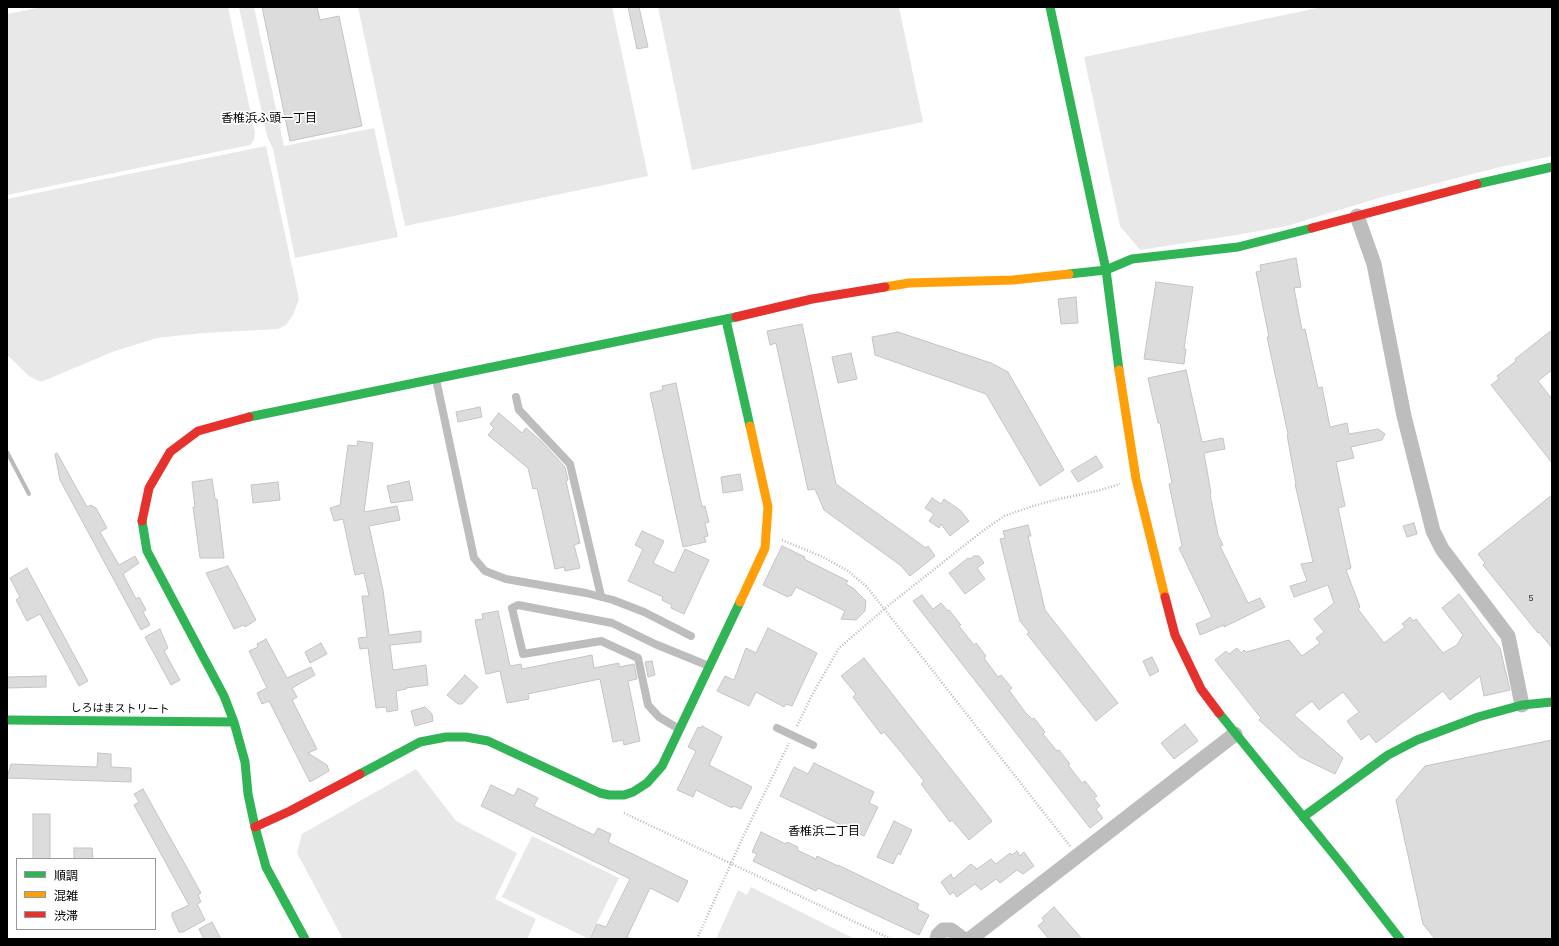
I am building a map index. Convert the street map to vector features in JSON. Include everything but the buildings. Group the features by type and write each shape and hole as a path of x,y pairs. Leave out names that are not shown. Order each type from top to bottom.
{"street":[{"path":"1050,7 1106,270 1125,415 1136,479 1155,562 1175,635 1201,689 1235,734 1344,867 1400,939"},
{"path":"305,939 266,867 248,794 245,762 234,722 224,696 147,551 142,519 149,488 170,452 198,431 237,419 726,320 812,299 910,283 1013,280 1106,270 1132,259 1238,247 1502,178 1552,167"},
{"path":"1357,216 1374,264 1404,416 1433,531 1442,549 1508,636 1522,705"},
{"path":"255,827 290,811 420,742 446,737 466,737 488,741 600,793 616,796 624,795 640,788 655,776 662,766 710,667 765,548 768,507 726,320"},
{"path":"1303,817 1388,755 1417,740 1478,717 1522,705 1552,702"},
{"name":"しろはまストリート","path":"7,720 234,722"},
{"path":"970,939 1235,734"},
{"path":"937,939 938,935 943,930 951,930 963,939"}],"lane":[{"path":"436,378 474,558 485,571 506,579 601,596 644,612 691,636"},
{"path":"516,397 519,410 570,464 601,596"},
{"path":"679,729 659,717 648,705 638,658 601,641 523,654 512,608 518,605 612,623 655,644 710,667"},
{"path":"777,728 813,745"}],"path":[{"path":"697,939 812,695 839,648 883,609 1004,516 1059,499 1097,491 1136,479"},
{"path":"766,533 823,556 848,571 867,587 1077,856"},
{"path":"621,812 891,939"}],"shaded area":[{"path":"42,7 228,7 255,133 254,140 250,145 7,195 7,14"},
{"path":"239,7 254,7 284,146 374,128 398,237 295,258 273,149 267,136"},
{"path":"358,7 612,7 648,176 405,226"},
{"path":"658,7 899,7 923,122 692,170"},
{"path":"1322,7 1552,7 1552,156 1500,167 1382,197 1287,226 1140,250 1120,226 1084,57"},
{"path":"266,146 299,299 293,315 286,325 278,329 203,333 157,338 112,352 41,382 29,376 7,355 7,199"},
{"path":"416,769 456,821 517,853 495,899 536,919 527,939 343,939 297,853 302,834"},
{"path":"532,836 619,878 589,939 502,897"},
{"path":"751,887 855,939 716,939 738,890 747,895"}],"waterway":[{"path":"7,452 29,494"}],"traffic: fast":[{"path":"1050,7 1106,270 1119,370"},
{"path":"1477,184 1552,167"},
{"path":"1069,274 1106,270 1132,259 1238,247 1312,228"},
{"path":"249,417 736,317"},
{"path":"726,320 750,426"},
{"path":"142,521 147,551 224,696 234,722 245,762 248,794 266,867 305,939"},
{"path":"360,774 420,742 446,737 466,737 488,741 600,793 609,795 624,795 633,792 647,783 662,766 740,602"},
{"path":"1303,817 1388,755 1417,740 1478,717 1522,705 1552,702"},
{"path":"1219,713 1344,867 1400,939"},
{"path":"7,720 234,722"}],"traffic: slow":[{"path":"885,287 909,283 1013,280 1069,274"},
{"path":"1119,370 1136,479 1165,597"},
{"path":"740,602 765,548 768,507 750,426"}],"traffic: jam":[{"path":"1312,228 1477,184"},
{"path":"736,317 812,299 885,287"},
{"path":"142,521 149,488 170,452 198,431 249,417"},
{"path":"1165,597 1175,635 1201,689 1219,713"},
{"path":"255,827 290,811 360,774"}],"district":[{"name":"香椎浜ふ頭一丁目","path":"269,119"},
{"name":"香椎浜二丁目","path":"824,832"}]}
